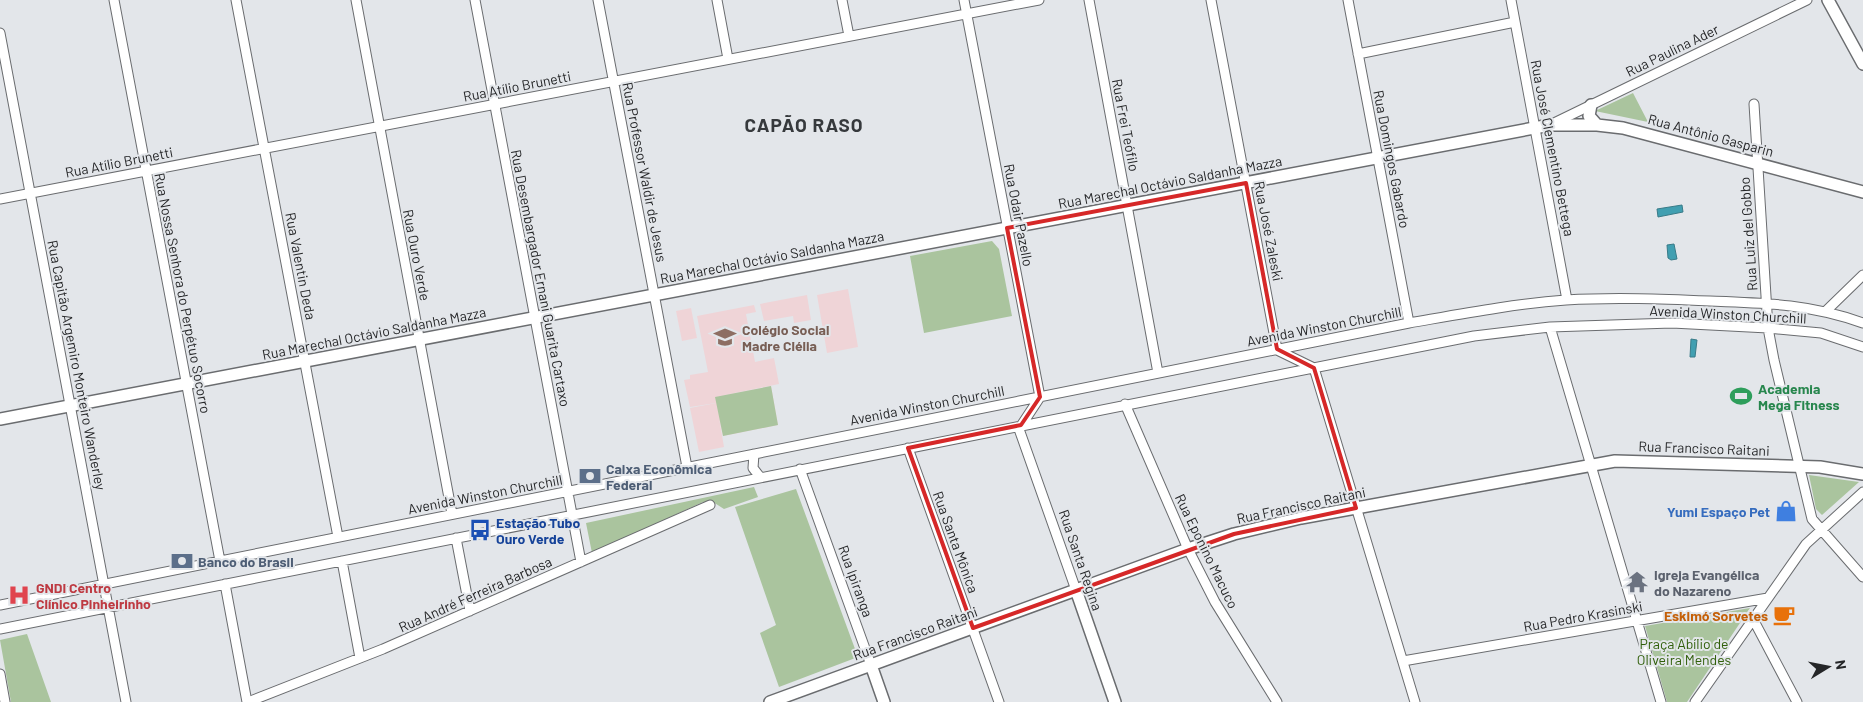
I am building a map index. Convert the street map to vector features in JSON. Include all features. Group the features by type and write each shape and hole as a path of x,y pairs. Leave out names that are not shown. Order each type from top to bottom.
{"main road":[{"path":"1828,0 1863,64"},
{"path":"1592,105 1589,116 1597,125"},
{"name":"Rua Marechal Octávio Saldanha Mazza","path":"0,419 1550,125"},
{"name":"Rua Antônio Gasparin","path":"1550,125 1597,125 1635,131 1863,192"},
{"name":"Rua Francisco Raitani","path":"770,702 1188,549 1255,528 1590,464 1629,461 1836,468 1863,474"},
{"name":"Rua Santa Regina","path":"1076,590 1115,702"},
{"name":"Rua Ipiranga","path":"871,665 884,702"}],"street":[{"name":"Rua Nossa Senhora do Perpétuo Socorro","path":"114,0 220,561"},
{"name":"Rua Valentin Deda","path":"236,0 338,537"},
{"name":"Rua Ouro Verde","path":"356,0 452,514"},
{"name":"Rua Desembargador Ernani Guarita Cartaxo","path":"475,0 581,562"},
{"name":"Rua Professor Waldir de Jesus","path":"598,0 687,468"},
{"path":"717,0 728,59"},
{"path":"842,0 849,36"},
{"name":"Rua Odair Pazello","path":"964,0 1040,397"},
{"name":"Rua Atílio Brunetti","path":"0,199 1039,0"},
{"name":"Rua Frei Teófilo","path":"1089,0 1158,373"},
{"name":"Rua José Zaleski","path":"1211,0 1277,350"},
{"name":"Rua Domingos Gabardo","path":"1348,0 1409,323"},
{"name":"Rua José Clementino Bettega","path":"1511,0 1567,300"},
{"name":"Rua Paulina Ader","path":"1550,125 1807,0"},
{"path":"1358,54 1515,22"},
{"name":"Rua Capitão Argemiro Monteiro Wanderley","path":"0,33 126,702"},
{"name":"Rua Luiz del Gobbo","path":"1754,104 1768,328 1774,360 1812,519 1863,577"},
{"path":"1827,310 1863,275"},
{"path":"1844,295 1842,308 1848,318"},
{"name":"Avenida Winston Churchill","path":"0,605 1409,323 1495,308 1567,300 1767,303 1827,310 1863,323"},
{"name":"Avenida Winston Churchill","path":"0,629 800,469 1020,427 1125,404 1314,368 1442,341 1504,331 1550,327 1672,323 1820,333 1863,347"},
{"path":"1550,327 1661,702"},
{"path":"1277,350 1314,368 1415,702"},
{"path":"1020,427 1040,397"},
{"name":"Rua Eponino Macuco","path":"1125,404 1188,549 1221,613 1277,702"},
{"name":"Rua Santa Regina","path":"1020,427 1076,590"},
{"name":"Rua Santa Mônica","path":"908,448 999,702"},
{"path":"754,454 753,468 760,477"},
{"name":"Rua Ipiranga","path":"800,469 871,665"},
{"path":"1695,702 1798,555 1820,529 1863,492"},
{"name":"Rua André Ferreira Barbosa","path":"248,702 360,658 710,505"},
{"path":"456,538 470,611"},
{"path":"342,561 360,658"},
{"path":"225,584 248,702"},
{"name":"Rua Pedro Krasinski","path":"1403,661 1768,598"},
{"path":"1753,619 1797,702"},
{"path":"0,674 5,702"}],"highlighted area":[{"path":"1246,183 1277,349 1314,368 1356,508 1234,534 973,628 908,448 1021,425 1040,397 1007,228"}],"shaded area":[{"name":"Colégio Social Madre Clélia","path":"848,289 858,347 827,353 817,295"},
{"name":"Colégio Social Madre Clélia","path":"807,295 811,320 794,323 793,316 764,321 760,304"},
{"name":"Colégio Social Madre Clélia","path":"754,305 756,312 746,314 755,362 774,358 779,384 715,397 771,386 778,425 723,436 719,418 724,447 699,452 690,408 716,403 690,407 684,380 690,379 690,375 708,372 697,316"},
{"path":"691,308 697,338 682,341 676,311"}],"green space":[{"path":"1633,93 1648,122 1595,111"},
{"path":"992,241 999,249 1012,316 924,333 910,256"},
{"name":"Colégio Social Madre Clélia","path":"771,386 778,425 723,436 715,397"},
{"path":"1809,475 1859,482 1822,515 1816,509"},
{"path":"754,487 758,497 724,509 713,502 703,502 592,553 586,523"},
{"path":"796,489 858,657 779,687 760,633 776,625 735,507"},
{"name":"Praça Abílio de Oliveira Mendes","path":"1750,608 1687,702 1667,702 1645,626"},
{"path":"27,634 51,702 11,702 0,640"}],"water":[{"path":"1682,205 1683,212 1658,217 1657,209"},
{"path":"1674,244 1677,259 1671,260 1668,258 1667,245"},
{"path":"1691,339 1697,340 1695,357 1690,357"}],"place":[{"name":"Colégio Social Madre Clélia","path":"725,337"},
{"name":"Academia Mega Fitness","path":"1741,396"},
{"name":"Caixa Econômica Federal","path":"590,476"},
{"name":"Yumi Espaço Pet","path":"1786,511"},
{"name":"Estação Tubo Ouro Verde","path":"480,530"},
{"name":"Banco do Brasil","path":"182,561"},
{"name":"Igreja Evangélica do Nazareno","path":"1637,582"},
{"name":"GNDI Centro Clínico Pinheirinho","path":"19,595"},
{"name":"Eskimó Sorvetes","path":"1784,615"}],"district":[{"name":"CAPÃO RASO","path":"804,124"}]}
